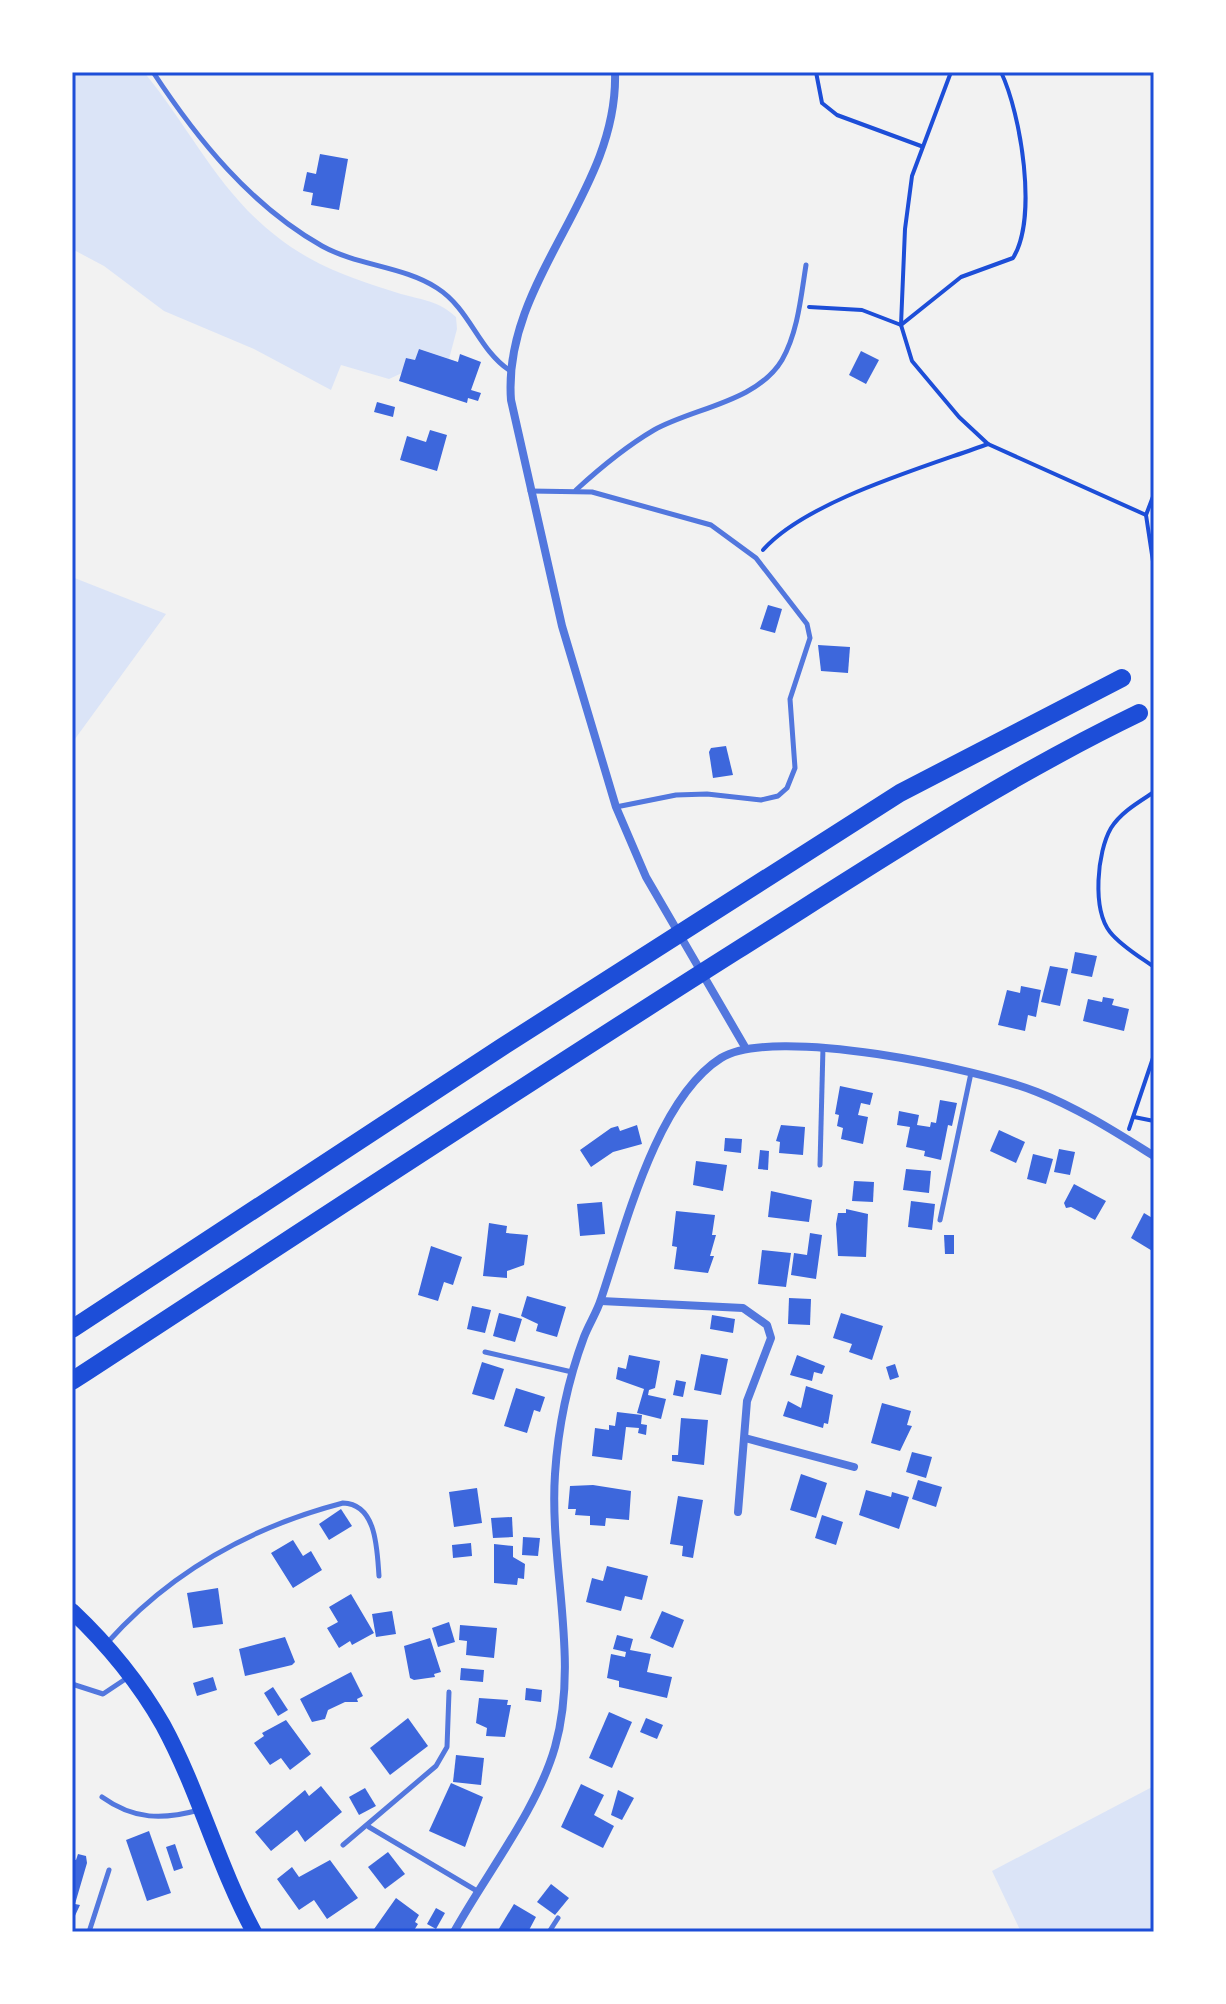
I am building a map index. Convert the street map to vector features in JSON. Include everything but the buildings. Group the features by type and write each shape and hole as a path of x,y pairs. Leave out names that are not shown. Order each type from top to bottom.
{"highway":[{"path":"72,1329 502,1047 900,793 1122,678"},
{"path":"72,1381 494,1106 925,832 1043,763 1139,713"}],"main road":[{"path":"72,1611 106,1643 131,1675 164,1728 220,1865 254,1932"}],"street":[{"path":"615,72 616,89 598,169 538,282 519,330 509,370 511,400 529,491 562,626 616,807 646,877 745,1047"},
{"path":"454,1932 545,1775 561,1719 565,1692 554,1521 555,1476 559,1438 573,1372 601,1301 617,1243 674,1107 704,1071 723,1057 745,1047 778,1043 823,1046 971,1072 1040,1093 1154,1156"},
{"path":"601,1301 743,1308 767,1325 771,1338 747,1401 738,1512"},
{"path":"745,1438 854,1467"}],"lane":[{"path":"153,72 191,130 269,209 322,246 435,286 455,301 493,359 509,370"},
{"path":"575,491 609,461 653,431 693,410 734,397 758,383 780,363 799,307 806,265"},
{"path":"529,491 575,491 711,525 756,558 807,624 810,638 790,699 795,768 793,779 778,796 761,800 707,794 676,795 616,807"},
{"path":"820,1165 823,1046"},
{"path":"940,1220 971,1072"},
{"path":"485,1352 573,1372"},
{"path":"106,1643 125,1622 193,1566 277,1524 343,1503 354,1503 363,1509 371,1521 379,1576"},
{"path":"72,1684 103,1694 131,1675"},
{"path":"343,1845 369,1827 436,1766 444,1753 449,1728 449,1692"},
{"path":"102,1797 119,1809 137,1816 160,1818 200,1810"},
{"path":"369,1827 477,1891"},
{"path":"89,1932 109,1870"},
{"path":"549,1932 558,1918"}],"path":[{"path":"816,72 822,103 837,115 921,146"},
{"path":"951,72 912,176 905,229 901,325 912,361 959,417 988,444 1146,515"},
{"path":"901,325 961,277 999,266 1013,258 1019,248 1023,235 1022,147 1001,72"},
{"path":"799,307 862,310 901,325"},
{"path":"756,558 776,535 817,511 988,444"},
{"path":"1154,494 1146,515 1154,568"},
{"path":"1154,792 1125,812 1111,829 1099,878 1102,916 1109,932 1154,967"},
{"path":"1125,1138 1154,1055"},
{"path":"1134,1117 1154,1121"}],"shaded area":[{"path":"72,72 144,72 217,174 256,219 281,240 331,269 430,302 456,317 457,329 449,359 419,349 415,360 407,358 402,373 389,379 341,365 331,390 254,349 164,311 104,266 72,249"},
{"path":"72,577 166,614 72,743"},
{"path":"1154,1786 1154,1932 1021,1932 992,1871"}]}
